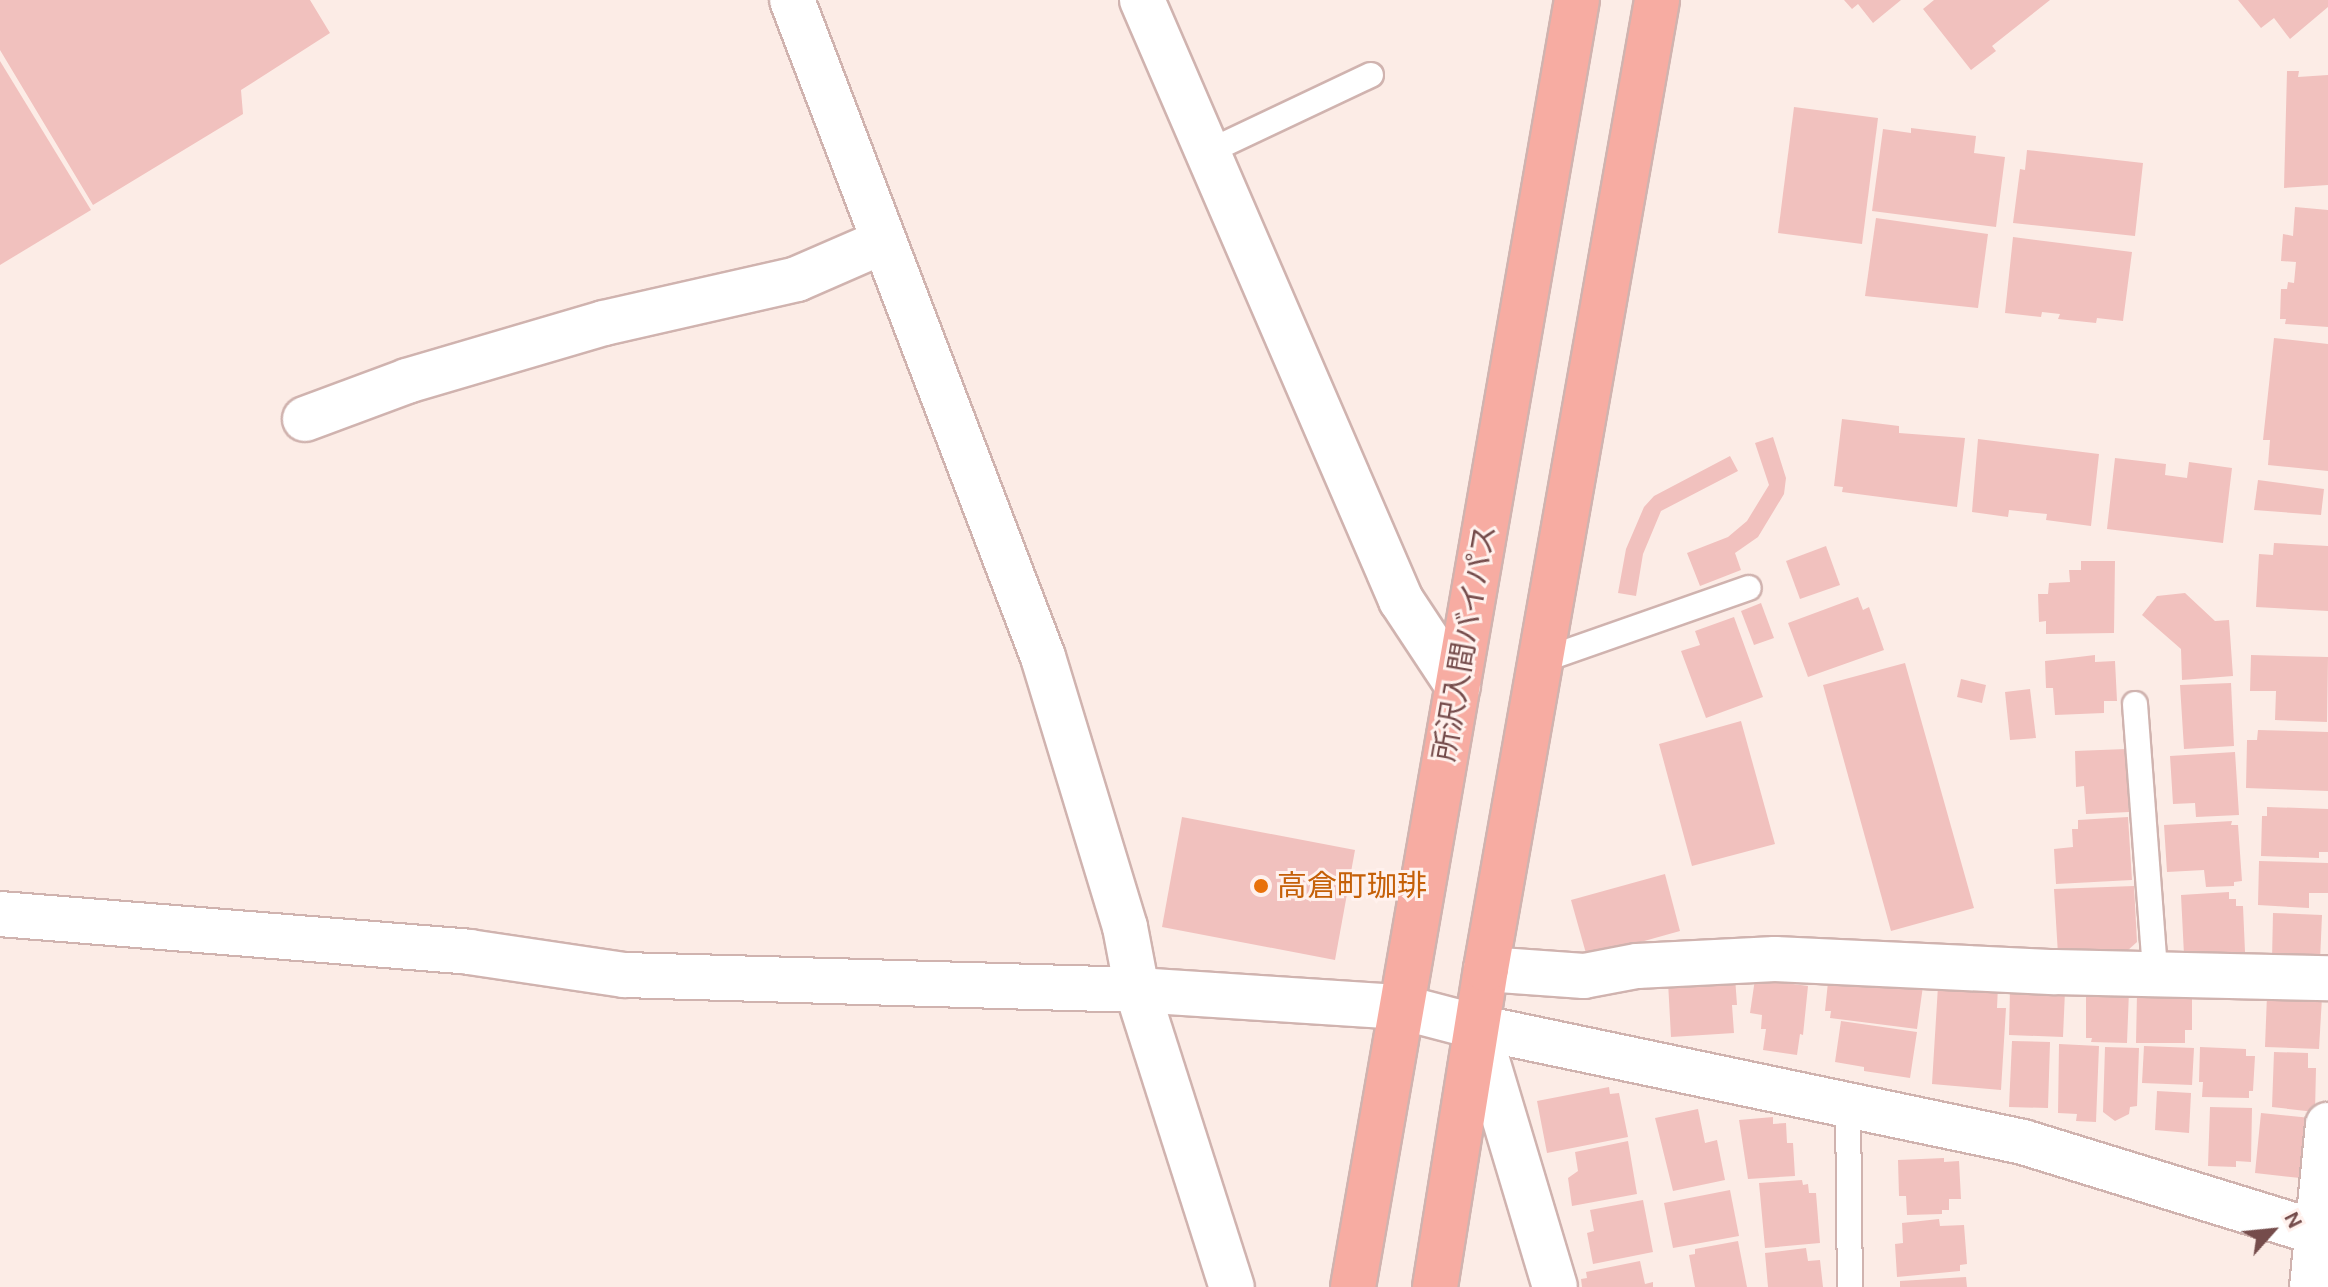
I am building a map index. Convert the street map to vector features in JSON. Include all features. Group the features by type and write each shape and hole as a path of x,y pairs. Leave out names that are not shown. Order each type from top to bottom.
{"highway":[{"name":"所沢入間バイパス","path":"1353,1287 1577,0"},
{"path":"1435,1287 1486,969 1657,0"}],"street":[{"path":"792,0 1043,657 1125,927 1137,990 1232,1287"},
{"path":"1142,0 1210,151 1401,600 1458,686"},
{"path":"305,419 407,381 604,323 797,279 882,242"},
{"path":"0,914 469,952 624,975 1137,990 1401,1007 1477,1027 2023,1142 2323,1235"},
{"path":"1486,969 1584,976 1637,966 1775,959 2055,972 2328,978"},
{"path":"1477,1027 1555,1287"},
{"path":"2312,1287 2323,1235 2328,1125"}],"lane":[{"path":"1210,151 1371,75"},
{"path":"1540,661 1749,588"},
{"path":"2135,704 2155,972"},
{"path":"1848,1104 1850,1287"}],"building":[{"path":"0,0 310,0 330,33 241,90 243,114 93,205 0,50"},
{"path":"1844,0 1901,0 1873,23 1858,4 1852,9"},
{"path":"1934,0 2050,0 1992,46 1996,51 1971,70 1923,9"},
{"path":"2238,0 2328,0 2328,7 2290,39 2274,18 2261,28"},
{"path":"0,61 91,210 0,265"},
{"path":"2287,71 2299,71 2298,77 2328,75 2328,185 2284,188"},
{"path":"1794,107 1878,118 1862,244 1778,233"},
{"path":"1911,128 1976,136 1974,153 2005,157 1996,227 1872,211 1883,129 1911,133"},
{"path":"2027,150 2143,163 2135,236 2013,223 2020,169 2025,170"},
{"path":"2295,207 2328,210 2328,327 2285,324 2286,319 2280,319 2281,289 2287,289 2288,282 2294,283 2296,262 2281,261 2283,234 2293,236"},
{"path":"1876,218 1988,234 1978,308 1865,296"},
{"path":"2013,237 2132,252 2123,321 2097,318 2096,323 2058,319 2060,314 2042,312 2041,317 2005,313"},
{"path":"2274,338 2328,344 2328,471 2268,465 2270,440 2263,440"},
{"path":"1842,419 1899,426 1899,433 1965,438 1957,507 1842,492 1843,487 1834,486"},
{"path":"1773,437 1786,478 1784,494 1758,537 1735,553 1741,570 1700,586 1687,553 1728,537 1747,521 1769,485 1755,443"},
{"path":"1978,439 2099,454 2091,526 2046,520 2047,514 2009,510 2008,517 1972,512"},
{"path":"1730,456 1738,471 1661,511 1643,554 1636,596 1618,593 1626,549 1644,507 1654,496"},
{"path":"2115,458 2166,464 2165,475 2187,478 2189,462 2232,468 2223,543 2107,529"},
{"path":"2258,480 2324,489 2321,515 2254,510"},
{"path":"2274,543 2328,546 2328,611 2256,607 2259,554 2273,555"},
{"path":"1826,546 1840,585 1800,599 1786,561"},
{"path":"2081,561 2115,561 2114,633 2046,634 2046,621 2039,622 2038,594 2048,594 2049,583 2070,582 2069,570 2081,570"},
{"path":"2185,593 2215,621 2229,620 2233,676 2182,680 2181,649 2142,615 2157,596"},
{"path":"1858,597 1863,610 1869,607 1884,650 1808,677 1788,623"},
{"path":"1761,603 1774,638 1754,645 1741,611"},
{"path":"1734,617 1763,697 1706,718 1681,651 1700,645 1695,631"},
{"path":"2095,655 2095,662 2115,661 2117,701 2104,701 2104,713 2055,715 2053,688 2046,688 2045,661"},
{"path":"2251,655 2328,657 2327,722 2275,720 2276,691 2250,691"},
{"path":"1905,663 1974,908 1891,931 1823,685"},
{"path":"1961,679 1986,685 1982,703 1957,697"},
{"path":"2231,683 2234,746 2184,749 2180,685"},
{"path":"2030,689 2036,738 2010,740 2005,692"},
{"path":"1741,721 1775,844 1692,866 1659,744"},
{"path":"2258,730 2328,732 2328,791 2246,788 2247,740 2257,740"},
{"path":"2126,749 2129,812 2086,814 2084,786 2076,787 2075,751"},
{"path":"2235,752 2239,815 2196,817 2195,803 2173,804 2170,756"},
{"path":"2267,807 2328,809 2328,852 2319,852 2319,858 2261,856 2262,816 2267,816"},
{"path":"1182,817 1355,850 1335,960 1162,927"},
{"path":"2128,817 2132,880 2056,884 2054,849 2073,847 2072,829 2078,829 2078,820"},
{"path":"2232,821 2231,825 2238,825 2242,881 2234,882 2234,886 2206,887 2204,870 2167,872 2164,825"},
{"path":"2259,861 2328,863 2328,893 2309,893 2309,908 2258,905"},
{"path":"1665,874 1680,931 1587,957 1571,900"},
{"path":"2134,886 2137,942 2127,951 2058,954 2054,889"},
{"path":"2229,892 2229,899 2236,899 2236,906 2243,906 2245,952 2184,955 2181,895"},
{"path":"2273,913 2322,915 2320,961 2272,960"},
{"path":"1735,977 1737,1005 1732,1005 1734,1033 1671,1037 1668,982"},
{"path":"1755,979 1808,986 1803,1035 1800,1034 1797,1055 1763,1050 1766,1029 1761,1029 1762,1015 1750,1013"},
{"path":"1828,982 1923,986 1917,1029 1830,1018 1831,1011 1825,1011"},
{"path":"1938,986 1998,986 1997,1008 2006,1008 2001,1090 1932,1084"},
{"path":"2010,988 2065,991 2063,1037 2009,1035"},
{"path":"2086,989 2129,991 2127,1043 2091,1042 2092,1038 2086,1038"},
{"path":"2137,993 2192,994 2192,1030 2185,1030 2185,1043 2136,1043"},
{"path":"2267,995 2322,997 2319,1049 2265,1047"},
{"path":"1841,1021 1917,1032 1910,1078 1864,1071 1864,1067 1835,1062"},
{"path":"2012,1041 2050,1042 2048,1108 2009,1107"},
{"path":"2059,1044 2099,1046 2096,1122 2076,1121 2077,1114 2058,1113"},
{"path":"2144,1046 2194,1048 2192,1085 2142,1083"},
{"path":"2105,1047 2139,1048 2137,1106 2130,1107 2129,1114 2115,1121 2103,1112"},
{"path":"2200,1047 2246,1049 2246,1056 2255,1056 2253,1091 2249,1091 2249,1098 2202,1097"},
{"path":"2274,1052 2308,1053 2308,1068 2316,1068 2315,1112 2272,1107"},
{"path":"1609,1087 1610,1094 1619,1093 1628,1137 1547,1153 1537,1101"},
{"path":"2157,1091 2191,1093 2189,1133 2155,1130"},
{"path":"2210,1107 2252,1108 2251,1162 2236,1161 2236,1167 2208,1166"},
{"path":"1698,1109 1705,1143 1717,1140 1725,1180 1673,1191 1655,1118"},
{"path":"2261,1113 2311,1118 2305,1174 2301,1173 2300,1178 2255,1173"},
{"path":"1773,1117 1773,1124 1786,1123 1787,1143 1793,1143 1795,1176 1748,1179 1739,1120"},
{"path":"1628,1141 1637,1194 1572,1206 1568,1178 1578,1171 1575,1152"},
{"path":"1944,1158 1944,1162 1959,1161 1961,1199 1949,1199 1949,1210 1942,1210 1942,1214 1907,1215 1906,1196 1899,1196 1898,1160"},
{"path":"1802,1180 1803,1185 1808,1184 1809,1193 1816,1193 1820,1243 1765,1248 1759,1183"},
{"path":"1730,1190 1739,1236 1673,1248 1664,1203"},
{"path":"1643,1200 1653,1252 1593,1264 1587,1233 1594,1231 1590,1210"},
{"path":"1939,1219 1940,1226 1964,1225 1967,1264 1960,1265 1960,1271 1897,1277 1895,1244 1903,1243 1902,1223"},
{"path":"1738,1241 1747,1287 1695,1287 1689,1255 1695,1254 1695,1249"},
{"path":"1806,1248 1808,1261 1820,1260 1823,1287 1768,1287 1765,1253"},
{"path":"1640,1261 1645,1284 1653,1282 1653,1287 1582,1287 1581,1279 1587,1278 1586,1272"},
{"path":"1966,1277 1967,1287 1900,1287 1900,1281"}],"place":[{"name":"高倉町珈琲","path":"1261,886"}]}
